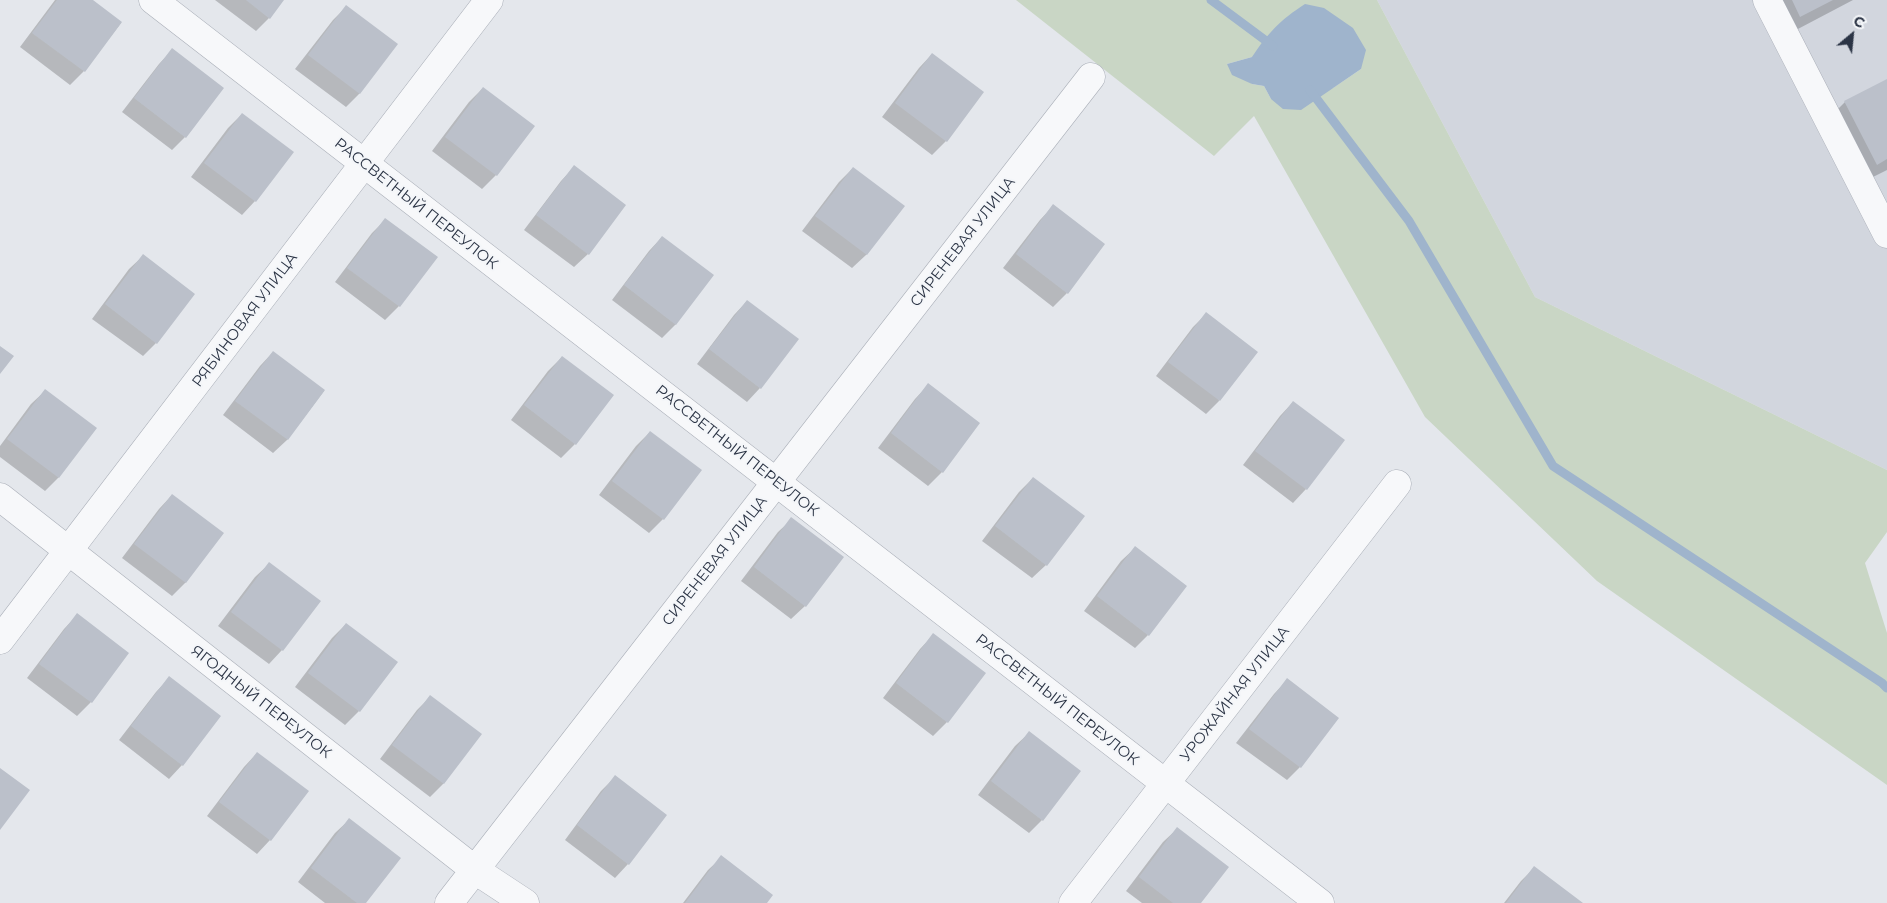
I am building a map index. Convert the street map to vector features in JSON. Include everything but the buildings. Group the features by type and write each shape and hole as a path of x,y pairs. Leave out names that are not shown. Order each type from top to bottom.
{"street":[{"name":"РАССВЕТНЫЙ ПЕРЕУЛОК","path":"154,0 1320,903"},
{"name":"РЯБИНОВАЯ УЛИЦА","path":"0,640 489,0"},
{"path":"1767,0 1887,234"},
{"name":"СИРЕНЕВАЯ УЛИЦА","path":"449,903 1091,77"},
{"name":"УРОЖАЙНАЯ УЛИЦА","path":"1074,903 1397,484"},
{"name":"ЯГОДНЫЙ ПЕРЕУЛОК","path":"0,497 475,870 525,903"}],"shaded area":[{"path":"1377,0 1887,0 1887,470 1535,297"}],"green space":[{"path":"1016,0 1377,0 1535,297 1887,470 1887,532 1865,563 1887,633 1887,785 1597,581 1425,417 1254,116 1214,156","holes":["1252,57 1361,69 1333,88 1271,99 1264,86 1252,84 1227,64"]}],"water":[{"path":"1305,4 1324,8 1353,28 1366,50 1361,69 1301,110 1283,109 1271,99 1264,86 1252,84 1232,75 1227,64 1252,57 1275,27"}],"waterway":[{"path":"1211,0 1273,46"},
{"path":"1310,90 1409,221 1553,466 1887,688"}]}
